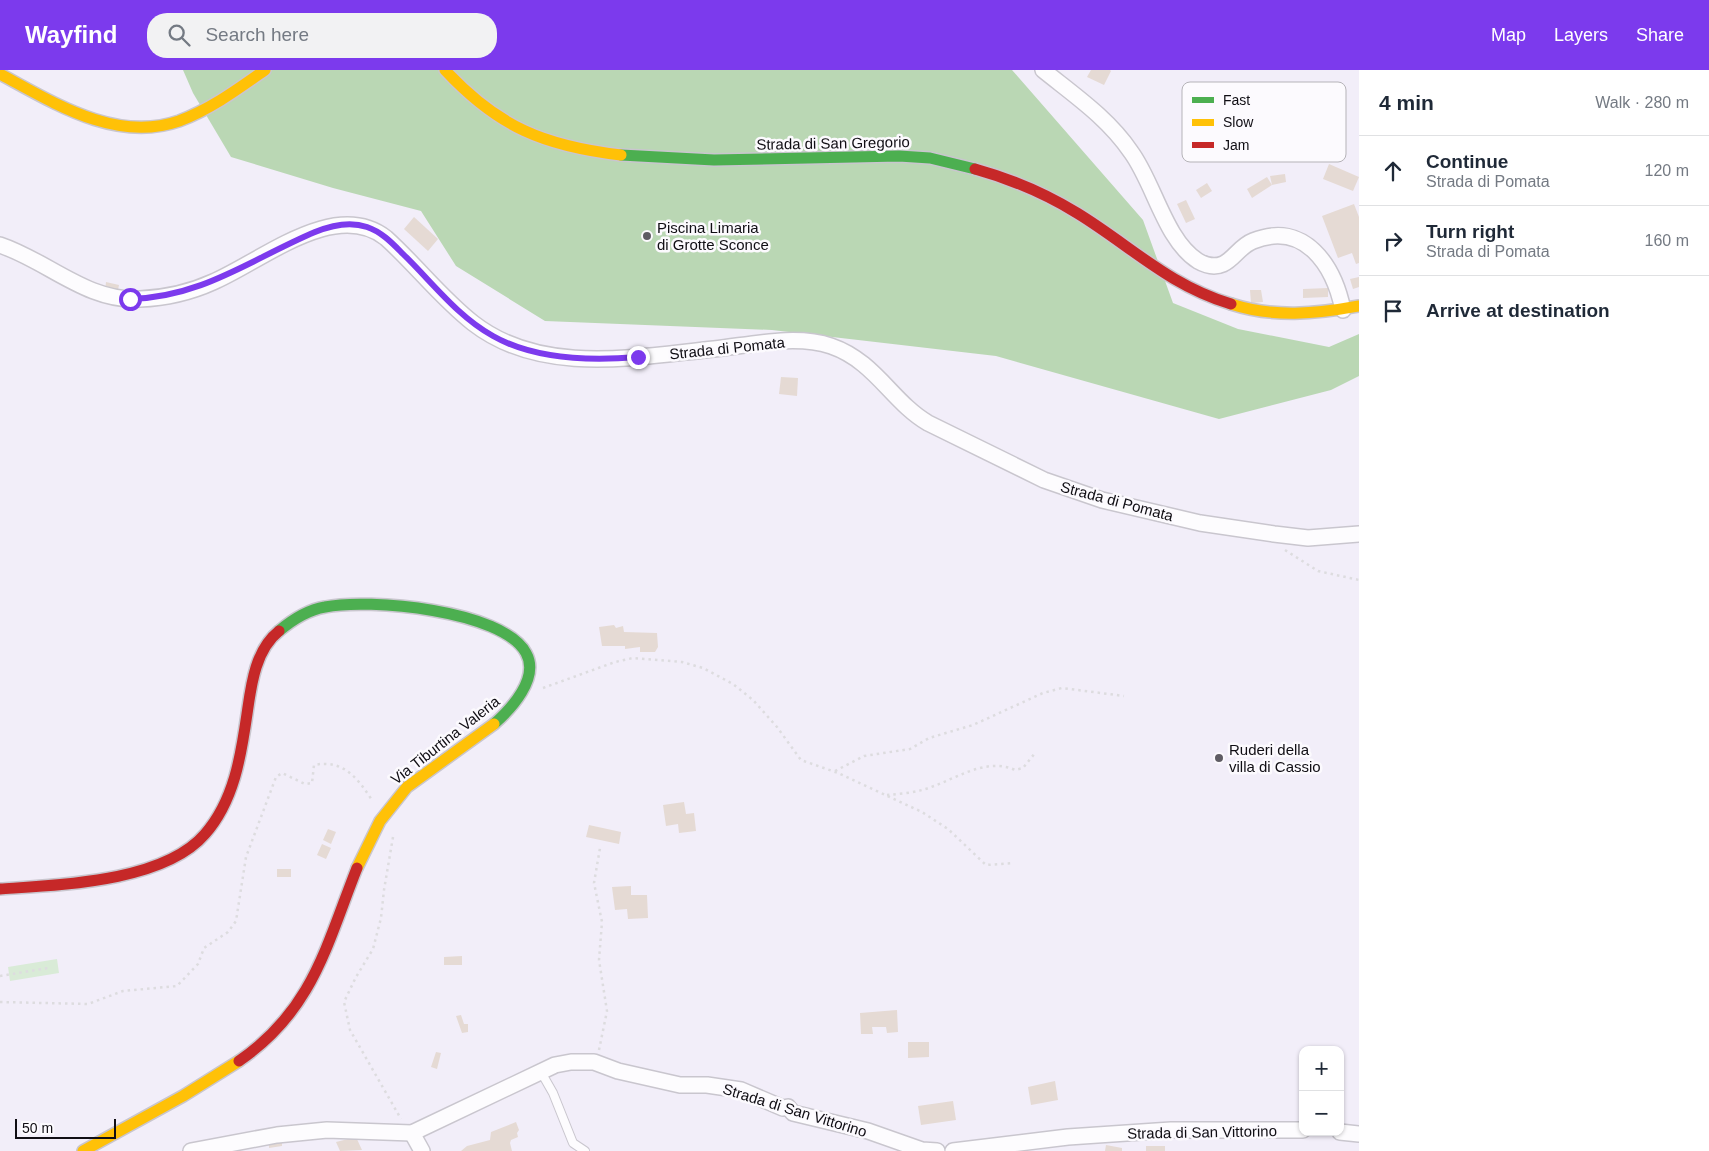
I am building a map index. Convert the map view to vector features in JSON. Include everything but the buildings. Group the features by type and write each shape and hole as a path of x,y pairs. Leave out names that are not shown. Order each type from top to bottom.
{"main road":[{"path":"0,74 92,118 120,126 146,128 164,125 190,116 230,94 266,70"},
{"name":"Strada di San Gregorio","path":"445,70 467,95 489,112 524,132 568,148 596,154 673,159 893,156 945,161 994,175 1058,202 1083,216 1175,282 1207,298 1244,308 1283,314 1309,314 1359,306"},
{"name":"Via Tiburtina Valeria","path":"0,889 59,884 138,871 172,858 204,835 226,802 238,771 254,675 260,654 270,639 294,618 323,607 339,604 373,603 408,607 472,621 502,631 519,642 527,653 530,666 528,678 513,705 463,748 418,778 398,796 380,821 353,875 320,968 292,1014 257,1047 204,1085 83,1151"}],"street":[{"path":"1042,70 1096,113 1122,140 1140,166 1179,242 1192,256 1204,264 1217,266 1226,262 1248,243 1260,238 1282,237 1298,241 1317,253 1328,268 1337,286 1343,310"},
{"name":"Strada di Pomata","path":"0,245 16,251 98,293 122,299 140,299 178,293 208,285 276,249 323,229 343,224 361,225 373,229 386,238 475,324 493,336 518,348 539,353 601,359 778,342 805,342 826,345 848,354 871,370 910,410 928,423 1072,491 1188,520 1274,534 1308,538 1359,534"},
{"name":"Strada di San Vittorino","path":"191,1151 276,1135 327,1130 410,1132 555,1065 566,1062 598,1064 680,1085 707,1085 741,1090 784,1108 788,1107 793,1112 868,1131 922,1150 937,1151"},
{"name":"Strada di San Vittorino","path":"953,1151 1068,1138 1171,1130 1299,1130"},
{"path":"410,1132 422,1151"},
{"path":"1344,1132 1359,1134"}],"lane":[{"path":"541,1072 553,1093 573,1142 585,1151"}],"path":[{"path":"1277,546 1318,571 1359,580"},
{"path":"542,688 615,662 633,658 682,662 703,668 733,684 753,700 777,727 801,760 834,772 922,812 948,829 986,865 1014,864"},
{"path":"834,772 864,756 910,749 929,738 973,725 1043,693 1062,688 1124,696"},
{"path":"885,796 922,790 991,765 1004,765 1015,770 1023,768 1035,753"},
{"path":"0,1002 88,1004 122,991 177,986 198,964 204,948 228,932 236,921 246,857 276,777 282,773 305,784 312,783 314,765 322,764 341,768 356,776 372,800"},
{"path":"394,832 384,890 382,918 373,949 344,1002 350,1030 410,1132"},
{"path":"598,1064 599,1048 607,1011 599,960 602,922 594,882 600,848"},
{"path":"0,976 48,968"}],"green space":[{"path":"183,70 1012,70 1143,220 1173,303 1238,329 1329,347 1359,334 1359,376 1331,390 1219,419 996,356 772,330 545,321 456,266 421,211 333,188 231,157 193,93"},
{"path":"57,959 59,973 10,981 8,967"}],"traffic: fast":[{"path":"621,155 714,160 899,156 930,158 975,169"},
{"path":"279,631 295,619 312,610 325,607 371,604 433,610 491,626 513,638 526,653 529,663 527,682 522,692 494,724"}],"traffic: slow":[{"path":"0,74 42,97 86,117 132,127 155,126 179,121 191,116 224,98 265,70"},
{"path":"445,70 484,106 504,120 524,130 568,146 621,155"},
{"path":"1231,304 1279,313 1311,313 1359,306"},
{"path":"357,868 380,821 407,787 494,724"},
{"path":"83,1151 183,1096 239,1061"}],"traffic: jam":[{"path":"975,169 1002,177 1041,193 1077,213 1169,276 1209,296 1231,304"},
{"path":"0,889 80,882 138,871 164,862 187,850 205,834 223,807 235,777 242,746 250,692 259,658 264,648 279,631"},
{"path":"239,1061 264,1041 301,998 326,950 357,868"}],"place":[{"name":"Piscina Limaria di Grotte Sconce","path":"647,236"},
{"name":"Ruderi della villa di Cassio","path":"1219,758"}],"route":[{"path":"130,299 161,297 201,287 223,278 292,241 315,232 343,224 361,225 386,238 475,324 511,345 539,353 579,358 638,357"}]}
